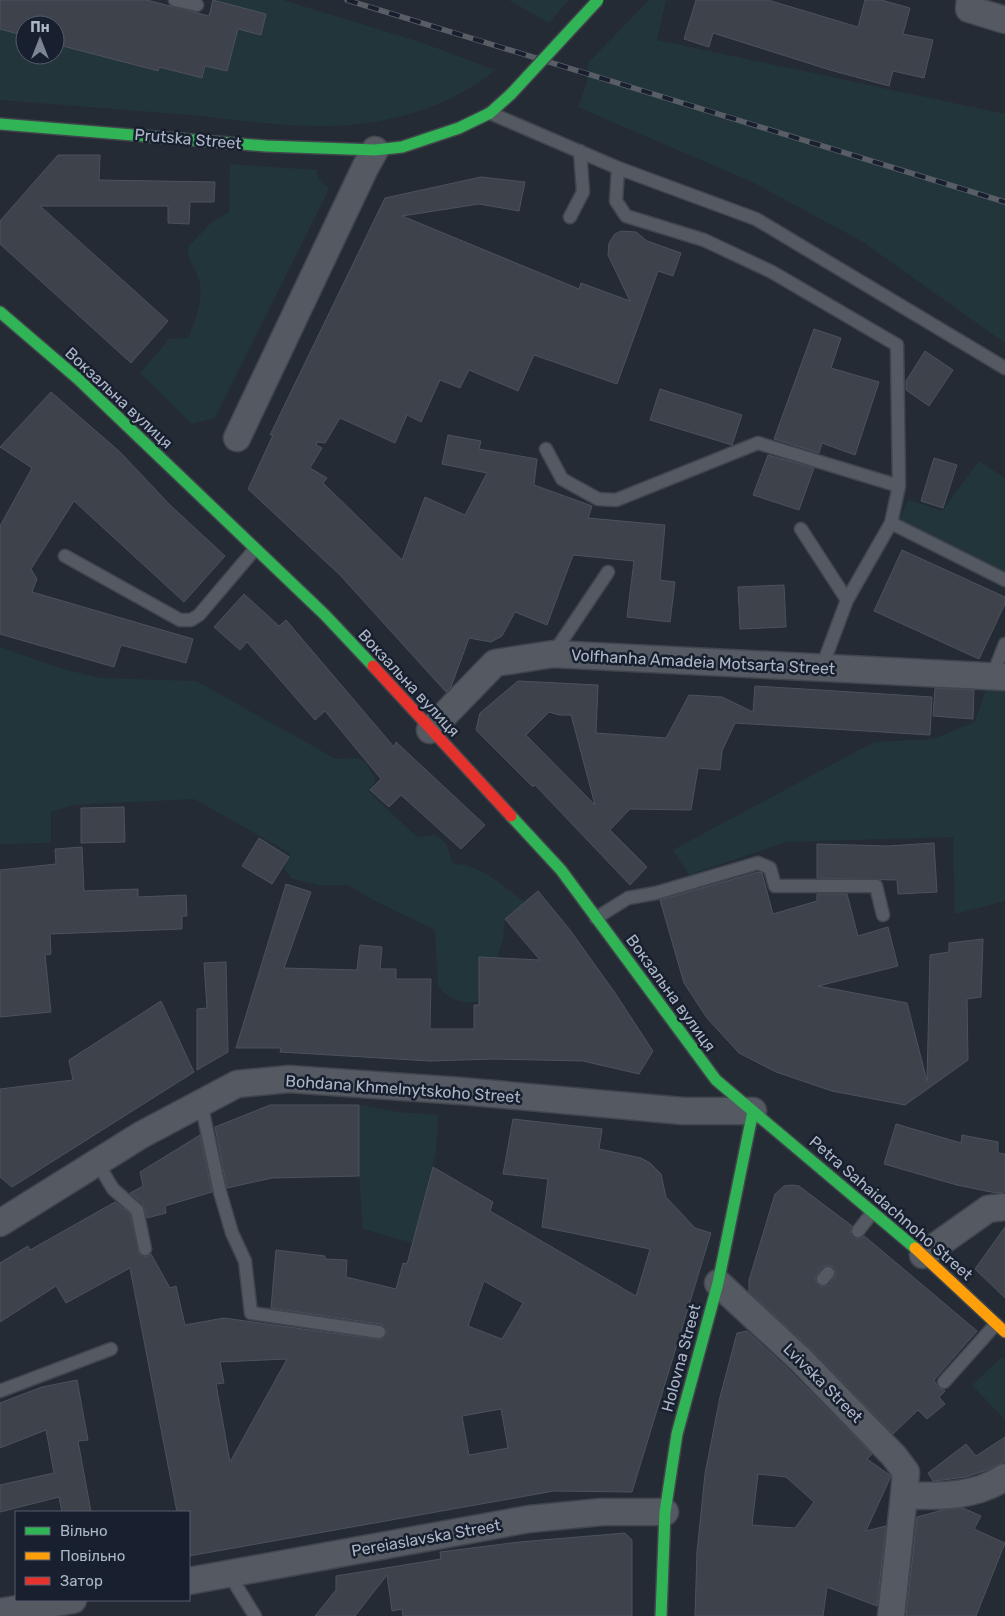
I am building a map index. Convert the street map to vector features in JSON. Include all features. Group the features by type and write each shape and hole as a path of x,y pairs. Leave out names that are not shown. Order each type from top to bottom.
{"main road":[{"name":"Prutska Street","path":"0,124 266,146 375,150 402,147 459,128 490,113 511,94 598,0"},
{"name":"Вокзальна вулиця","path":"0,312 76,378 325,615 561,870 716,1080 753,1111"},
{"name":"Petra Sahaidachnoho Street","path":"753,1111 923,1255 1001,1328"},
{"name":"Holovna Street","path":"661,1616 665,1512 678,1434 718,1283 753,1111"}],"street":[{"path":"970,0 969,9 1005,20"},
{"path":"236,438 360,177 375,150"},
{"name":"Volfhanha Amadeia Motsarta Street","path":"430,730 495,663 553,654 999,677"},
{"name":"Bohdana Khmelnytskoho Street","path":"0,1223 141,1134 237,1084 289,1079 461,1091 683,1111 753,1111"},
{"path":"923,1255 988,1209 1005,1208"},
{"name":"Lvivska Street","path":"718,1283 800,1360 894,1456 906,1472 891,1616"},
{"path":"904,1495 944,1497 992,1486 1004,1480"},
{"name":"Pereiaslavska Street","path":"190,1581 529,1520 602,1512 665,1512"},
{"path":"0,1612 67,1601"}],"lane":[{"path":"175,0 197,5"},
{"path":"490,113 618,168 756,219 1005,368"},
{"path":"570,217 583,192 580,151"},
{"path":"618,168 616,201 626,216 704,240 764,268 897,345 899,486 891,523 847,600 822,667"},
{"path":"546,449 562,479 598,499 616,500 758,443 899,486"},
{"path":"891,523 1005,580"},
{"path":"800,529 847,600"},
{"path":"65,556 180,620 191,620 199,615 256,549"},
{"path":"553,654 608,572"},
{"path":"999,677 1005,644"},
{"path":"596,918 628,898 656,893 758,863 770,868 775,886 876,886 883,915"},
{"path":"201,1103 220,1192 232,1233 245,1261 252,1313 379,1332"},
{"path":"97,1162 113,1189 137,1210 145,1249"},
{"path":"858,1231 872,1213"},
{"path":"944,1382 1001,1328"},
{"path":"0,1391 112,1349"},
{"path":"229,1574 255,1616"}],"shaded area":[{"path":"216,0 283,0 423,43 495,70 458,95 437,104 393,118 347,125 292,125 0,100 0,29 15,33 15,65 65,65 65,47 158,72 159,67 202,79 206,66 227,72 239,29 261,35 266,14"},
{"path":"509,0 569,0 549,23"},
{"path":"649,0 666,0 657,40 1005,114 1005,343 863,242 754,183 578,107 587,82 588,63"},
{"path":"230,164 317,170 317,176 329,189 215,418 192,424 140,373 169,339 188,338 197,316 201,292 198,277 191,263 188,247 213,221 229,212"},
{"path":"979,461 1005,478 1005,573 897,523 909,500 942,511"},
{"path":"0,647 59,668 100,678 196,681 336,759 358,758 366,763 375,778 369,792 417,837 435,835 446,843 453,864 473,867 500,883 525,902 505,919 503,939 497,958 479,958 478,1001 455,1000 441,990 438,985 435,930 373,900 348,885 318,885 291,878 284,868 290,853 194,799 74,805 51,812 51,843 0,844"},
{"path":"1005,669 1005,901 955,914 953,837 786,842 689,875 673,850 874,742 933,739 975,722 986,689"},
{"path":"359,1105 399,1112 438,1115 436,1153 413,1243 363,1229 359,1176"},
{"path":"1002,1357 1005,1360 1005,1420 972,1385"}],"building":[{"path":"0,0 147,0 209,16 213,0 266,14 261,35 238,29 227,71 205,66 202,78 159,67 158,71 65,47 65,15 15,15 15,33 0,29"},
{"path":"696,0 768,0 858,27 865,0 881,0 910,8 903,34 933,40 924,78 893,71 889,86 830,70 713,33 709,47 684,39"},
{"path":"58,155 100,155 99,180 215,182 214,202 190,202 189,224 168,223 168,206 40,206 168,321 131,363 0,244 0,221"},
{"path":"481,177 525,182 519,211 479,204 402,216 579,289 581,283 630,301 608,255 609,243 615,234 621,231 636,232 647,241 681,253 673,276 658,271 617,384 534,355 518,391 469,370 460,388 440,380 421,422 407,415 395,443 340,418 325,443 317,442 316,445 322,448 310,468 327,478 323,483 402,560 425,497 465,515 487,473 442,464 448,435 481,441 479,449 537,459 534,485 592,506 588,518 665,525 660,580 675,582 670,622 627,617 634,561 573,555 547,625 515,612 502,636 491,642 469,638 451,687 446,692 340,575 248,489 273,435 270,435 385,198"},
{"path":"814,329 841,338 831,368 879,382 855,455 822,443 819,453 774,439"},
{"path":"925,351 953,370 929,406 906,390 906,381"},
{"path":"660,389 742,415 732,445 650,420"},
{"path":"51,392 120,452 170,505 225,556 184,602 74,501 31,569 37,579 32,592 193,639 186,663 121,645 114,667 0,634 0,526 32,468 0,447"},
{"path":"768,455 814,468 799,510 753,495"},
{"path":"934,458 957,465 943,508 921,501"},
{"path":"902,550 1005,597 1005,604 979,659 874,611"},
{"path":"784,585 786,627 740,629 738,587"},
{"path":"244,594 279,626 286,620 394,747 396,742 485,825 461,849 401,795 389,807 370,790 381,779 325,711 315,720 247,642 240,650 214,627"},
{"path":"518,681 598,685 596,733 666,738 689,695 722,697 753,712 755,686 932,697 930,735 735,723 722,751 720,770 698,768 691,810 630,809 610,830 647,867 630,885 535,785 533,787 476,730 480,713","holes":["549,712 559,715 571,715 595,805 526,735"]},
{"path":"935,688 974,690 973,719 933,716"},
{"path":"124,807 125,842 81,843 81,808"},
{"path":"259,838 289,857 272,884 242,866"},
{"path":"934,843 937,892 898,894 897,880 817,878 817,844 888,846"},
{"path":"82,847 84,891 138,889 138,897 186,895 187,916 182,916 182,929 50,934 51,954 45,955 51,1012 0,1017 0,870 56,864 55,849"},
{"path":"758,872 762,873 773,914 817,901 817,894 847,894 858,936 888,927 898,966 818,986 907,1003 927,1081 930,955 949,952 949,943 983,939 981,997 967,999 968,1060 905,1105 832,1091 776,1072 739,1053 707,1018 684,983 660,900"},
{"path":"286,884 311,892 284,968 357,970 360,945 382,947 380,969 396,969 396,979 431,979 430,1029 474,1029 474,1005 479,1005 479,957 540,960 505,919 538,891 570,930 653,1051 639,1074 583,1061 494,1059 430,1061 280,1052 281,1048 236,1048"},
{"path":"226,962 228,1052 197,1070 197,1009 207,1008 204,963"},
{"path":"161,1001 194,1072 12,1187 0,1177 0,1089 73,1080 69,1060"},
{"path":"270,1105 359,1105 359,1176 272,1178 227,1188 215,1127"},
{"path":"513,1119 602,1129 599,1149 641,1158 650,1163 661,1174 666,1197 695,1228 711,1233 632,1492 554,1491 190,1556 190,1511 177,1511 130,1268 66,1303 56,1286 0,1322 0,1263 28,1246 30,1250 115,1202 130,1214 139,1254 146,1257 151,1254 170,1288 176,1286 185,1325 224,1318 382,1340 387,1333 384,1326 380,1324 271,1308 276,1250 325,1256 325,1259 347,1260 346,1277 396,1289 403,1263 407,1264 433,1167 493,1202 490,1211 636,1296 650,1249 542,1227 548,1179 503,1174","holes":["484,1281 523,1303 502,1339 468,1326","287,1359 230,1462 216,1384 224,1383 220,1362","501,1409 508,1448 469,1455 462,1416"]},
{"path":"896,1124 961,1143 962,1135 998,1142 998,1153 1005,1154 1005,1192 996,1193 957,1185 884,1164"},
{"path":"200,1135 212,1192 165,1206 166,1213 147,1218 143,1204 130,1193 143,1186 140,1172"},
{"path":"784,1186 799,1186 852,1226 850,1234 853,1238 861,1239 864,1236 977,1331 934,1380 938,1388 945,1391 939,1397 945,1404 927,1419 918,1410 893,1434 812,1350 749,1292 749,1280 775,1194","holes":["829,1265 834,1267 836,1275 829,1285 821,1287 816,1282 815,1277 822,1267"]},
{"path":"1005,1227 1005,1298 975,1269"},
{"path":"747,1331 790,1371 872,1454 867,1459 891,1476 866,1531 886,1526 877,1606 827,1587 823,1616 695,1616 697,1552 705,1474 720,1397 737,1333","holes":["758,1474 786,1477 814,1502 795,1528 752,1525"]},
{"path":"77,1380 88,1440 78,1441 91,1511 62,1511 59,1497 0,1512 0,1485 54,1473 46,1430 0,1448 0,1403 42,1387"},
{"path":"1005,1437 1005,1461 987,1470 966,1477 933,1481 928,1473 966,1444 976,1456"},
{"path":"963,1508 981,1516 974,1529 1005,1543 976,1616 906,1616 917,1517 943,1510"},
{"path":"625,1533 632,1540 632,1616 403,1616 402,1609 392,1611 387,1575 355,1616 315,1616 336,1590 336,1576 441,1559 440,1552 519,1542"}],"railway":[{"path":"347,0 1005,202"}],"traffic: fast":[{"path":"511,94 598,0"},
{"path":"0,124 266,146 375,150 402,147 459,128 490,113 511,94"},
{"path":"0,312 77,378 325,615 373,666"},
{"path":"511,816 561,870 716,1080 915,1248"},
{"path":"661,1616 665,1512 677,1434 718,1283 753,1111"}],"traffic: slow":[{"path":"915,1248 1005,1332"}],"traffic: jam":[{"path":"373,666 511,816"}]}
